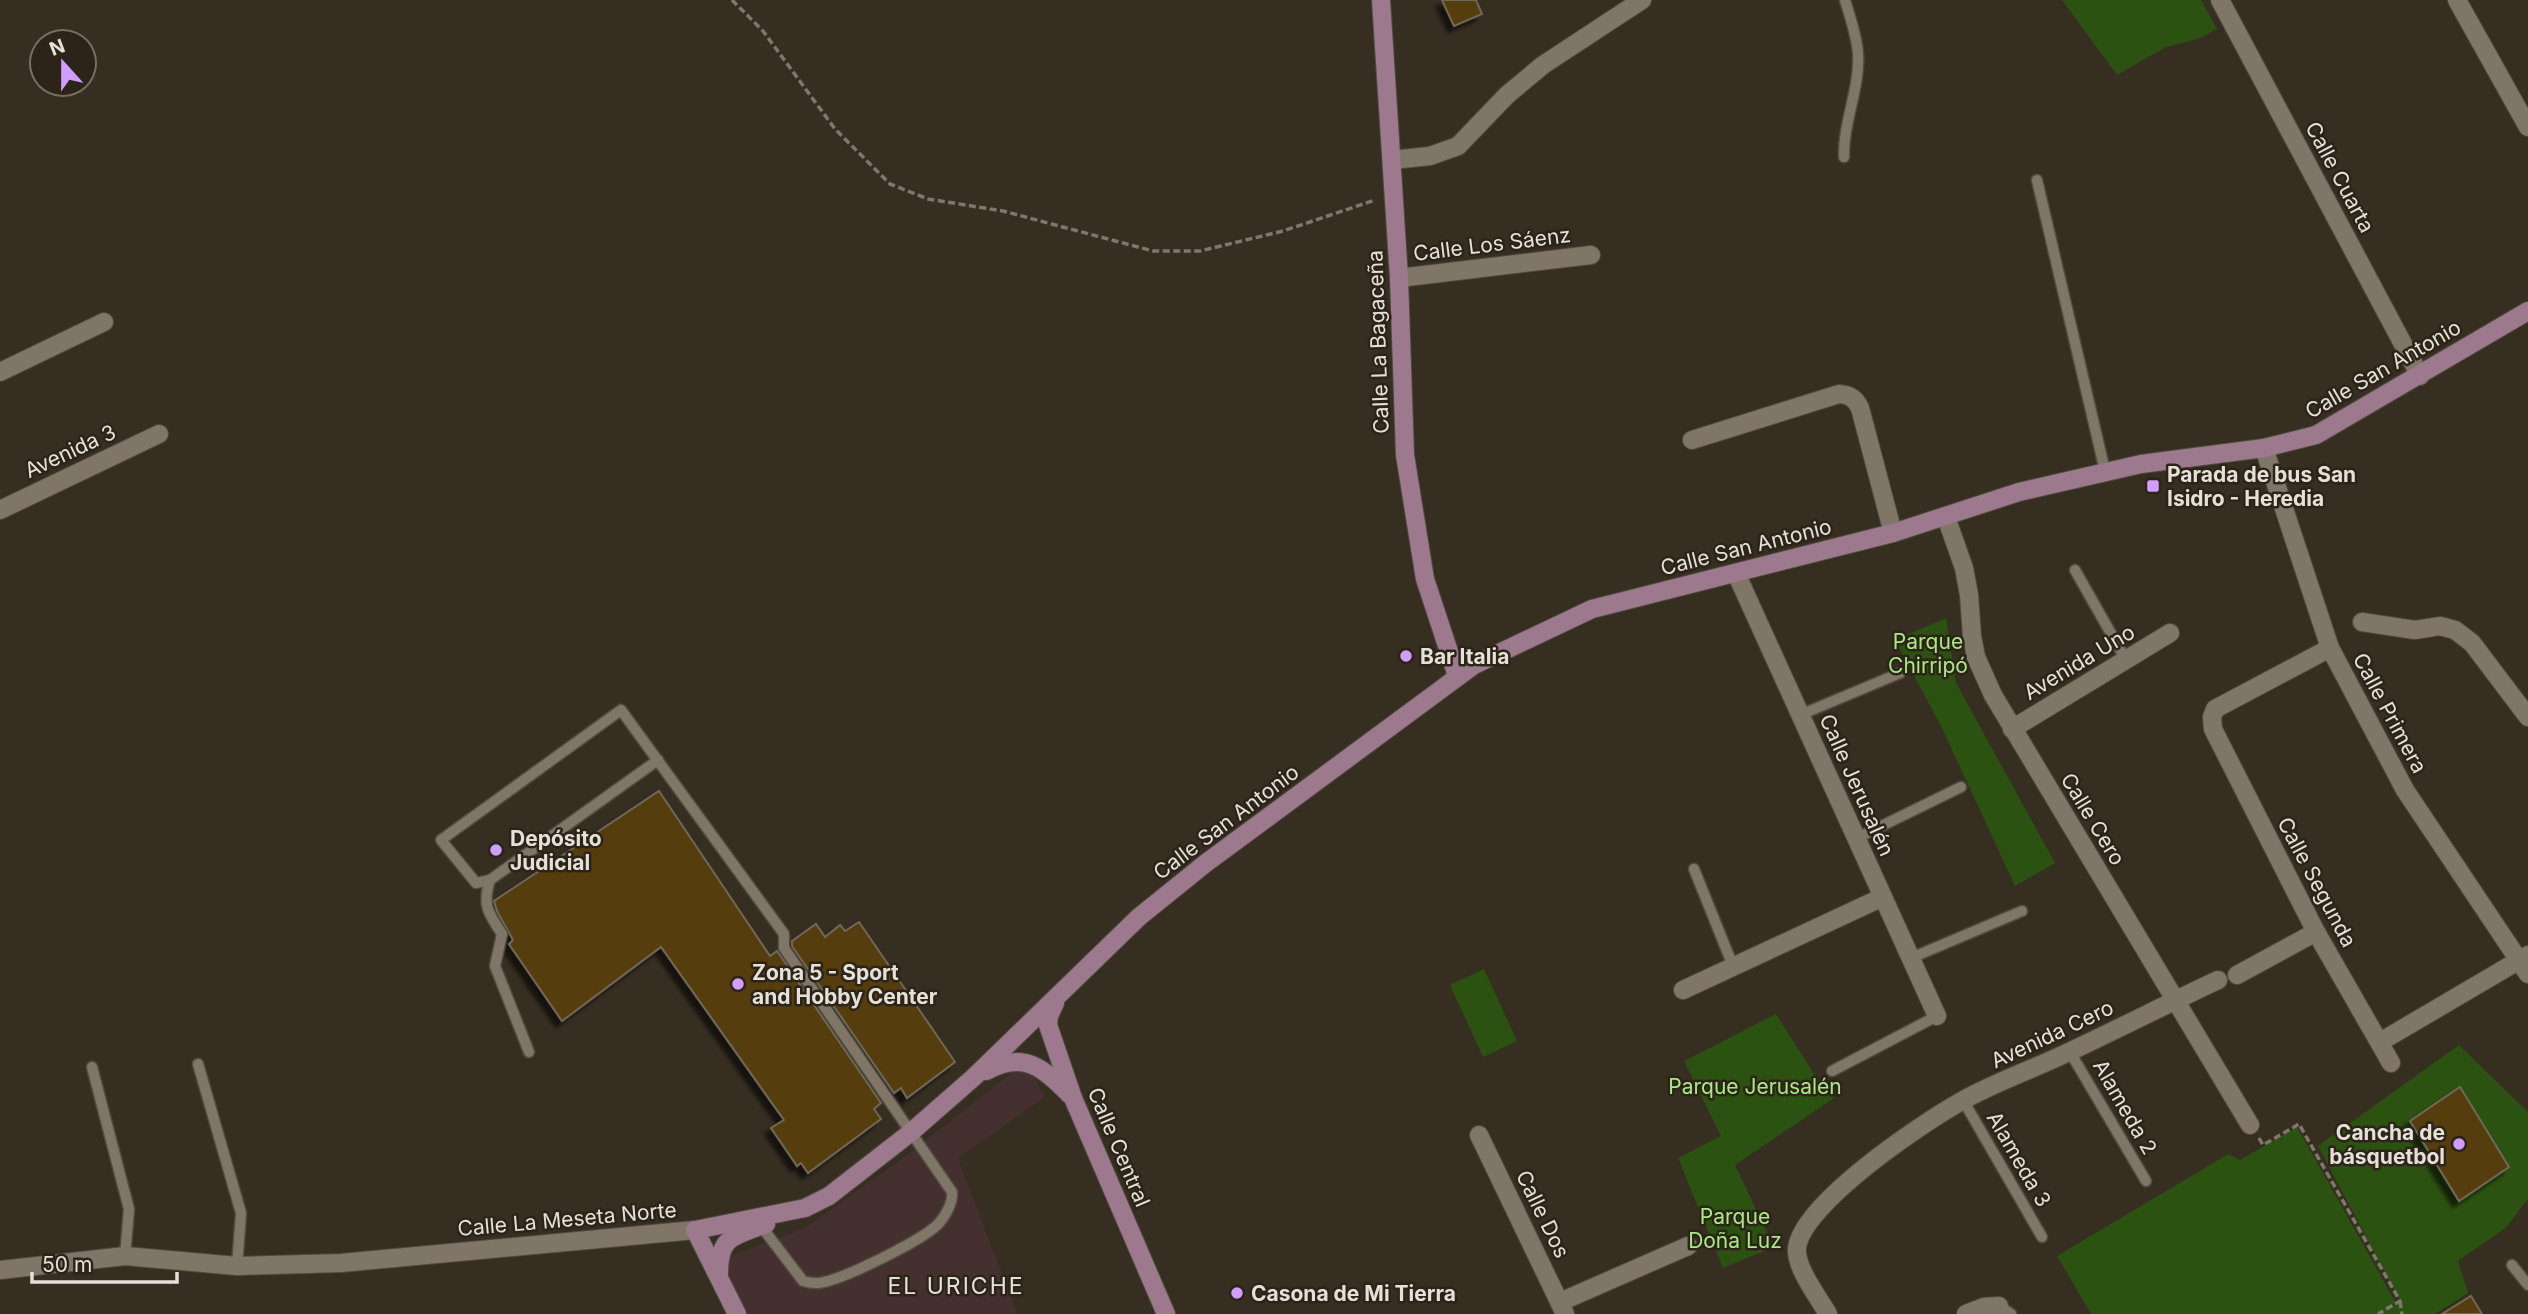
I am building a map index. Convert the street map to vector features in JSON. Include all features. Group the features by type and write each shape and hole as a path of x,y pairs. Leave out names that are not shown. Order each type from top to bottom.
{"main road":[{"name":"Calle La Bagaceña","path":"1381,0 1399,278 1405,455 1425,579 1457,676"},
{"name":"Calle San Antonio","path":"1059,996 1139,917 1206,863 1457,676 1474,665 1592,609 1893,533 2019,492 2105,471 2178,458 2263,448 2316,435 2528,311"},
{"name":"Calle La Meseta Norte","path":"695,1230 805,1209 829,1196 910,1133 973,1078 1059,996"},
{"name":"Calle Central","path":"1059,996 1049,1016 1048,1026 1073,1098 1162,1310"},
{"path":"973,1078 1005,1063 1028,1063 1055,1080 1073,1098"},
{"path":"719,1275 722,1246 761,1226 805,1209"},
{"path":"695,1230 737,1314"}],"street":[{"path":"1392,160 1430,156 1458,146 1507,95 1543,65 1642,0"},
{"name":"Calle Cuarta","path":"2220,0 2420,376"},
{"path":"2457,0 2528,127"},
{"name":"Calle Los Sáenz","path":"1399,278 1591,255"},
{"path":"0,372 104,322"},
{"path":"1692,440 1839,394 1848,394 1856,400 1860,408 1893,533"},
{"name":"Avenida 3","path":"0,510 159,434"},
{"name":"Calle Primera","path":"2263,448 2330,648 2405,790 2524,963"},
{"name":"Calle Cero","path":"1945,517 1964,568 1976,657 2012,729 2250,1125"},
{"name":"Calle Jerusalén","path":"1736,573 1937,1016"},
{"path":"2362,621 2415,630 2440,626 2455,630 2472,643 2528,717"},
{"name":"Avenida Uno","path":"2012,729 2169,634"},
{"name":"Calle Segunda","path":"2330,648 2215,709 2212,717 2213,729 2316,932 2391,1063"},
{"path":"1683,990 1883,897"},
{"path":"2236,975 2316,932"},
{"path":"2380,1042 2524,963"},
{"name":"Avenida Cero","path":"1828,1314 1801,1266 1797,1246 1809,1221 1820,1207 1908,1133 1963,1100 2070,1052 2218,979"},
{"name":"Calle Dos","path":"1479,1135 1562,1308"},
{"name":"Calle La Meseta Norte","path":"0,1270 125,1256 237,1266 341,1263 695,1230"},
{"path":"1562,1308 1688,1246"},
{"path":"1966,1314 1984,1307 2005,1310"}],"lane":[{"path":"1844,157 1843,137 1855,88 1858,54 1845,0"},
{"path":"2037,180 2105,471"},
{"path":"2075,570 2126,660"},
{"path":"1800,715 1900,673"},
{"path":"658,760 490,880 476,883 441,840 621,710 658,760 784,934 784,948 952,1192 953,1200 939,1224 917,1239 825,1282 803,1281 761,1226"},
{"path":"1857,838 1961,787"},
{"path":"1695,869 1732,966"},
{"path":"490,880 486,891 486,910 502,934 495,967 529,1052"},
{"path":"1911,958 2022,911"},
{"path":"1832,1071 1937,1016"},
{"name":"Alameda 2","path":"2070,1052 2146,1181"},
{"path":"198,1064 241,1213 237,1266"},
{"path":"92,1067 129,1209 125,1256"},
{"name":"Alameda 3","path":"1963,1100 2042,1237"},
{"path":"2512,1265 2528,1285"}],"path":[{"path":"732,0 763,31 835,129 890,184 928,199 1003,211 1153,251 1200,251 1283,232 1394,194"},
{"path":"2250,1125 2263,1145 2299,1124 2400,1301 2402,1314"},
{"path":"2378,1314 2400,1301"}],"shaded area":[{"path":"1015,1070 1033,1075 1045,1097 958,1158 1017,1314 745,1314 723,1268 728,1257 805,1228 906,1156"}],"green space":[{"path":"2062,0 2201,0 2217,29 2198,39 2166,47 2117,75"},
{"name":"Parque Chirripó","path":"1946,618 1956,683 2055,863 2015,886 1940,724 1895,640"},
{"path":"1484,969 1517,1041 1483,1057 1450,985"},
{"name":"Parque Jerusalén","path":"1776,1014 1816,1077 1834,1098 1735,1165 1774,1247 1723,1268 1678,1158 1721,1136 1684,1061"},
{"path":"2459,1045 2528,1112 2528,1199 2506,1227 2458,1261 2468,1293 2435,1314 2091,1314 2057,1256 2228,1154 2240,1160 2297,1127 2396,1303 2400,1301 2318,1146"}],"building":[{"path":"1442,0 1476,0 1482,14 1454,26"},
{"name":"Zona 5 - Sport and Hobby Center","path":"659,791 770,956 777,951 881,1103 874,1109 881,1119 808,1173 801,1163 797,1166 771,1128 784,1120 661,947 562,1021 509,944 513,940 494,901"},
{"path":"859,922 955,1062 907,1098 901,1088 894,1093 792,946 792,941 816,924 825,937 840,925 845,931"},
{"name":"Cancha de básquetbol","path":"2460,1087 2509,1167 2459,1201 2410,1121"},
{"path":"2471,1296 2482,1314 2442,1314"}],"place":[{"name":"Parada de bus San Isidro - Heredia","path":"2153,486"},
{"name":"Bar Italia","path":"1406,656"},
{"name":"Depósito Judicial","path":"496,850"},
{"name":"Zona 5 - Sport and Hobby Center","path":"738,984"},
{"name":"Cancha de básquetbol","path":"2459,1144"},
{"name":"Casona de Mi Tierra","path":"1237,1293"}],"district":[{"name":"EL URICHE","path":"956,1286"}],"park label":[{"name":"Parque Doña Luz","path":"1735,1228"}]}
